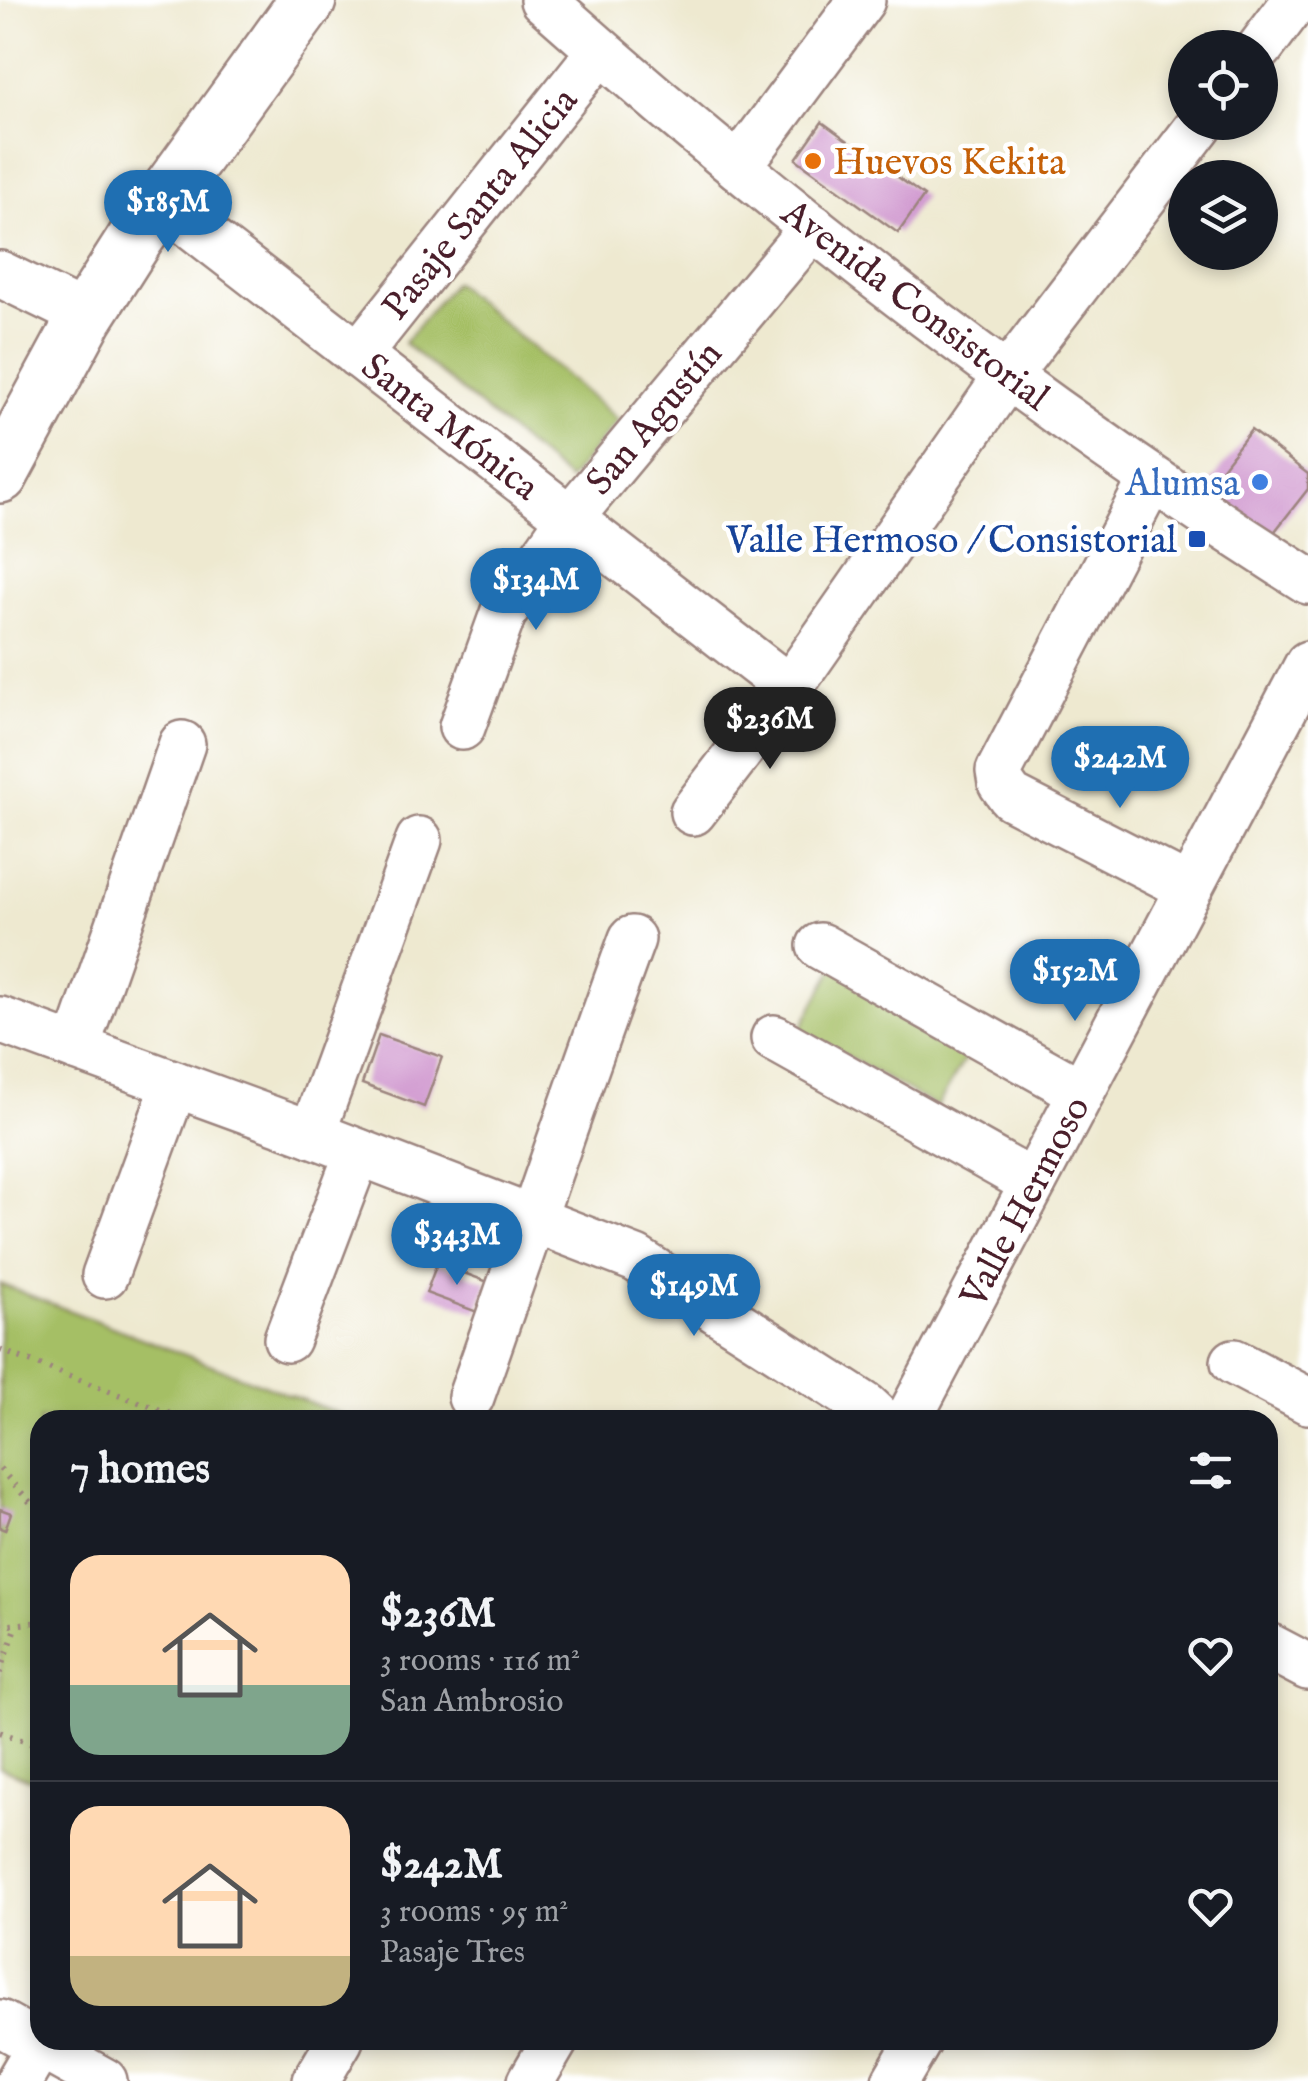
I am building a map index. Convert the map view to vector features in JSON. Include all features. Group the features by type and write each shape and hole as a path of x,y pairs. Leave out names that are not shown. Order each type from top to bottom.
{"main road":[{"path":"0,475 86,316 161,202 308,0"}],"street":[{"name":"Avenida Consistorial","path":"544,0 812,227 1008,375 1150,480 1304,571"},
{"path":"738,167 862,0"},
{"path":"1274,30 1296,0"},
{"name":"Pasaje Santa Alicia","path":"358,355 600,51"},
{"path":"693,812 788,687 1008,375 1188,140"},
{"name":"Santa Mónica","path":"161,202 788,687"},
{"name":"San Agustín","path":"462,728 503,614 570,518 812,227"},
{"path":"0,274 86,316"},
{"path":"1150,480 999,770 1001,783 1011,797 1189,888"},
{"name":"Valle Hermoso","path":"913,1410 1308,664"},
{"path":"76,1048 182,744"},
{"path":"312,1134 419,840"},
{"path":"471,1397 632,939"},
{"path":"820,946 1081,1092"},
{"path":"0,1020 312,1134 636,1259 870,1410"},
{"path":"774,1038 1033,1182"},
{"path":"105,1275 176,1084"},
{"path":"286,1339 358,1152"},
{"path":"1234,1362 1308,1401"},
{"path":"0,2023 34,2055 104,2081"},
{"path":"316,2081 334,2050"},
{"path":"895,2081 914,2050"}],"path":[{"path":"0,1350 159,1410"},
{"path":"0,1469 30,1502"},
{"path":"0,1626 30,1623"},
{"path":"0,1672 17,1624"},
{"path":"0,1732 30,1743"}],"green space":[{"path":"454,282 618,420 569,480 404,343"},
{"path":"836,964 975,1041 937,1107 800,1030"},
{"path":"0,1284 329,1410 30,1410 30,1779 0,1768"}],"building":[{"path":"822,122 924,196 898,233 796,159"},
{"name":"Alumsa","path":"1251,430 1308,474 1308,489 1268,540 1200,496"},
{"path":"379,1035 442,1057 424,1107 362,1084"},
{"path":"437,1263 488,1282 477,1312 426,1293"},
{"path":"0,1509 11,1513 5,1530 0,1528"}],"place":[{"name":"Huevos Kekita","path":"813,161"},
{"name":"Alumsa","path":"1260,482"},
{"name":"Valle Hermoso / Consistorial","path":"1197,539"}]}
